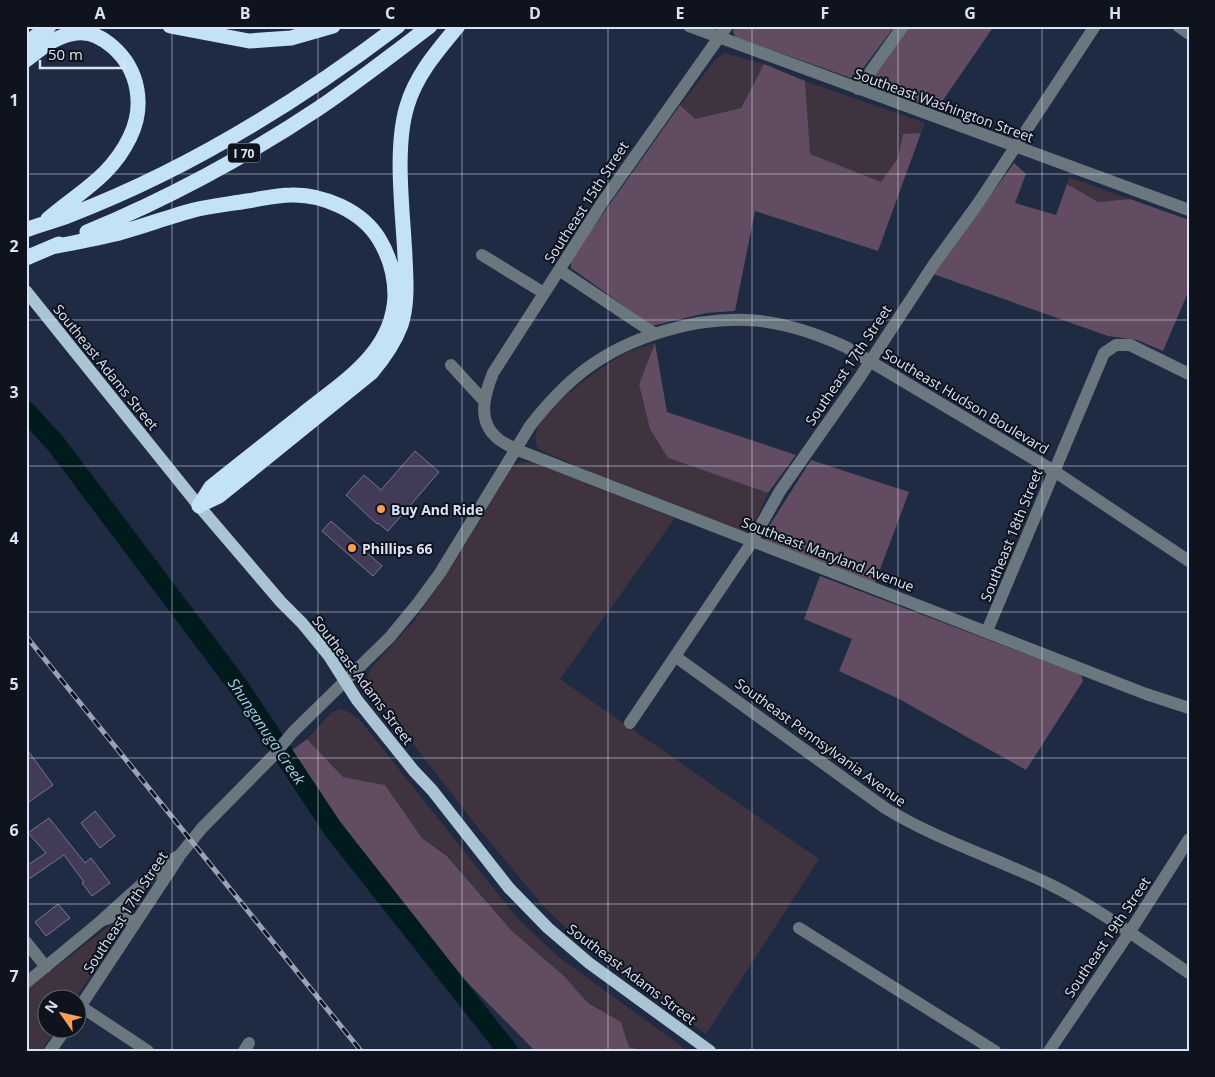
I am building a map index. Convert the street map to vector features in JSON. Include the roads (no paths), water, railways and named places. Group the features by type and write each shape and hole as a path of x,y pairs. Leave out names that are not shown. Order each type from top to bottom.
{"highway":[{"path":"26,44 49,26"},
{"path":"170,26 249,41 291,38 333,26"},
{"name":"I 70","path":"26,230 68,216 116,196 221,143 315,86 398,26"},
{"name":"I 70","path":"26,258 132,213 277,134 320,107 430,26"},
{"path":"199,506 219,496 371,373 390,348 401,324 405,305 406,276 400,153 403,122 407,105 420,75 458,26"},
{"path":"26,60 46,44 60,37 77,33 90,34 106,40 122,54 130,68 138,91 135,124 125,148 116,161 91,187 65,205 43,224"},
{"path":"46,250 114,234 196,210 293,195 323,200 346,209 367,224 382,243 392,266 395,283 392,318 383,341 346,380 212,487 199,506"}],"main road":[{"name":"Southeast Adams Street","path":"26,291 199,506 329,656 358,700 414,771 432,790 490,864 529,909 589,963 710,1051"}],"street":[{"name":"Southeast Washington Street","path":"689,26 1189,210"},
{"name":"Southeast 15th Street","path":"484,401 486,389 493,373 602,203 727,26"},
{"path":"858,89 903,26"},
{"name":"Southeast 17th Street","path":"630,723 752,541 780,491 870,362 934,264 979,202 1095,26"},
{"path":"1178,26 1189,34"},
{"path":"482,255 544,293"},
{"path":"559,270 655,334"},
{"name":"Southeast Hudson Boulevard","path":"515,448 544,407 580,373 621,346 702,321 752,320 776,323 823,337 846,347 1054,471 1189,561"},
{"name":"Southeast 18th Street","path":"987,632 1104,353 1116,345 1130,344 1189,374"},
{"path":"451,365 484,401"},
{"name":"Southeast Maryland Avenue","path":"484,401 486,424 491,432 497,438 515,448 1146,694 1189,708"},
{"path":"26,983 101,922 163,865 180,855 202,828 318,707 390,637 418,603 451,555 515,448"},
{"name":"Southeast Pennsylvania Avenue","path":"676,657 885,808 922,829 1073,896 1189,973"},
{"name":"Southeast 19th Street","path":"1049,1051 1129,933 1189,839"},
{"name":"Southeast 17th Street","path":"88,994 180,855"},
{"path":"101,922 114,916 137,921"},
{"path":"799,928 995,1051"},
{"path":"26,942 46,967"},
{"path":"88,1014 148,1051"},
{"path":"50,1051 57,1040"}],"waterway":[{"name":"Shunganuga Creek","path":"26,411 56,444 239,687 333,829 508,1051"}],"railway":[{"path":"26,636 361,1051"}],"place":[{"name":"Buy And Ride","path":"381,509"},
{"name":"Phillips 66","path":"352,548"}]}
